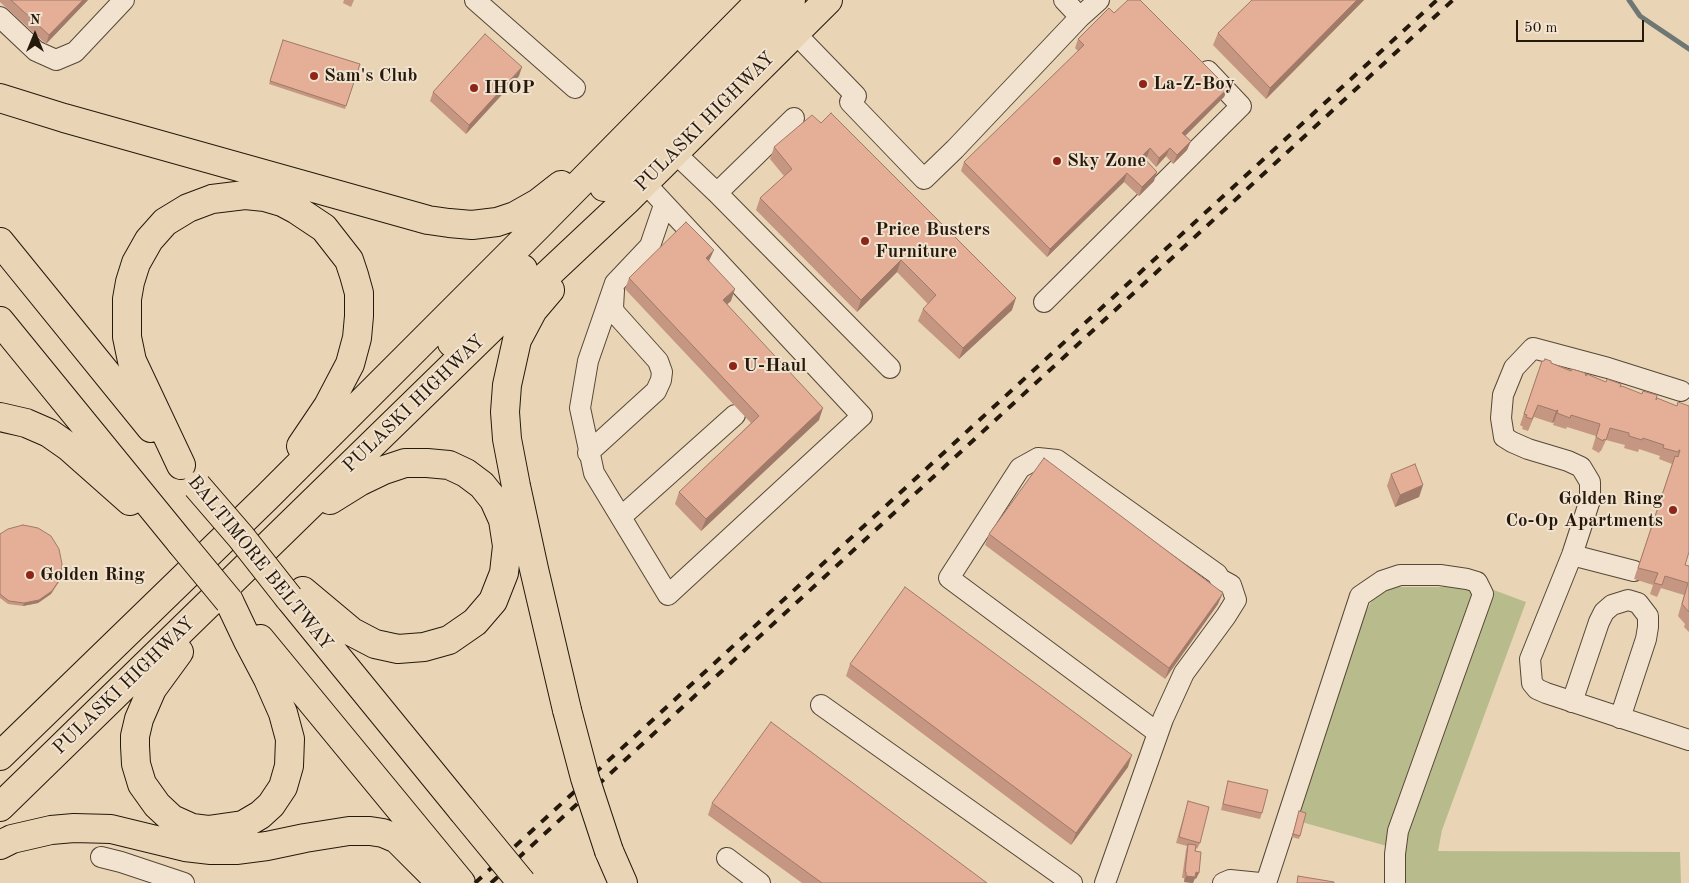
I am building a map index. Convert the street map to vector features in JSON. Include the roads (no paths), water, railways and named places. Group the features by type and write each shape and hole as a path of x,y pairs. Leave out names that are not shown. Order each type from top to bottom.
{"highway":[{"name":"PULASKI HIGHWAY","path":"0,756 267,497 634,130 761,0"},
{"path":"374,442 440,355 791,0"},
{"name":"PULASKI HIGHWAY","path":"0,807 231,591 289,525 520,301 636,192 828,0"},
{"path":"0,98 73,121 428,220 472,225 497,222 515,216 538,202 634,130"},
{"path":"623,883 609,851 585,778 567,710 534,569 507,439 505,412 507,385 517,340 533,310 636,192"},
{"path":"181,465 132,361 127,337 126,317 130,282 136,263 149,240 165,222 188,208 212,199 236,196 265,197 282,202 311,218 324,228 348,260 359,293 359,316 357,338 350,364 339,387 267,497"},
{"name":"BALTIMORE BELTWAY","path":"0,242 198,486 241,537 296,594 462,810 522,883"},
{"path":"0,321 169,532"},
{"path":"0,417 26,423 49,433 69,448 169,532 231,591 283,713 290,740 289,766 283,787 271,806 260,815 242,825 216,829 192,828 172,819 156,806 142,784 136,764 135,736 139,718 152,689 231,591"},
{"path":"289,525 359,482 384,470 405,463 449,465 472,477 482,485 494,500 503,520 507,546 504,573 493,601 474,622 449,640 424,647 398,648 375,644 352,632 296,594"},
{"path":"251,636 420,848 441,883"},
{"path":"0,744 42,716"},
{"path":"0,845 18,837 50,830 74,828 112,829 185,847 211,850 236,850 340,832 370,831 383,833 420,848 461,883"}],"street":[{"path":"0,17 36,51 56,60 74,52 124,0"},
{"path":"475,0 575,88"},
{"path":"1064,0 1080,17"},
{"path":"795,33 856,96 850,102 924,179 962,142 1080,17 1099,0"},
{"path":"1044,302 1240,106 1196,60"},
{"path":"717,193 794,118"},
{"path":"675,153 890,368"},
{"path":"636,192 664,204 862,416 668,595 594,473 588,453 580,408 588,361 615,283 650,246 664,204"},
{"path":"588,453 656,391 661,380 662,372 658,361 615,313 613,308 615,283"},
{"path":"1681,391 1608,368 1533,348 1514,368 1503,394 1501,406 1504,437 1528,450 1568,461 1581,467 1590,482 1590,500 1572,555 1530,659 1532,682 1537,689 1572,702 1689,740"},
{"path":"621,517 734,416"},
{"path":"1104,883 1158,733 1184,673 1236,600 1231,585 1220,579 1217,574 1057,460 1038,458 1020,468 949,578 1158,733"},
{"path":"1572,555 1634,571"},
{"path":"1266,883 1360,596 1382,581 1400,575 1440,575 1467,579 1477,582 1483,594 1398,831 1394,854 1395,883"},
{"path":"1572,702 1604,612 1612,605 1628,600 1638,603 1648,616 1648,627 1646,639 1620,718"},
{"path":"821,705 1072,883"},
{"path":"101,857 184,883"},
{"path":"727,858 760,883"},
{"path":"1223,883 1230,880 1260,883"}],"waterway":[{"path":"1629,0 1640,16 1689,49"}],"railway":[{"path":"475,883 1437,0"},
{"path":"491,883 1453,0"}],"place":[{"name":"Sam's Club","path":"314,76"},
{"name":"La-Z-Boy","path":"1143,84"},
{"name":"IHOP","path":"474,88"},
{"name":"Sky Zone","path":"1057,161"},
{"name":"Price Busters Furniture","path":"865,241"},
{"name":"U-Haul","path":"733,366"},
{"name":"Golden Ring Co-Op Apartments","path":"1673,510"},
{"name":"Golden Ring","path":"30,575"}]}
